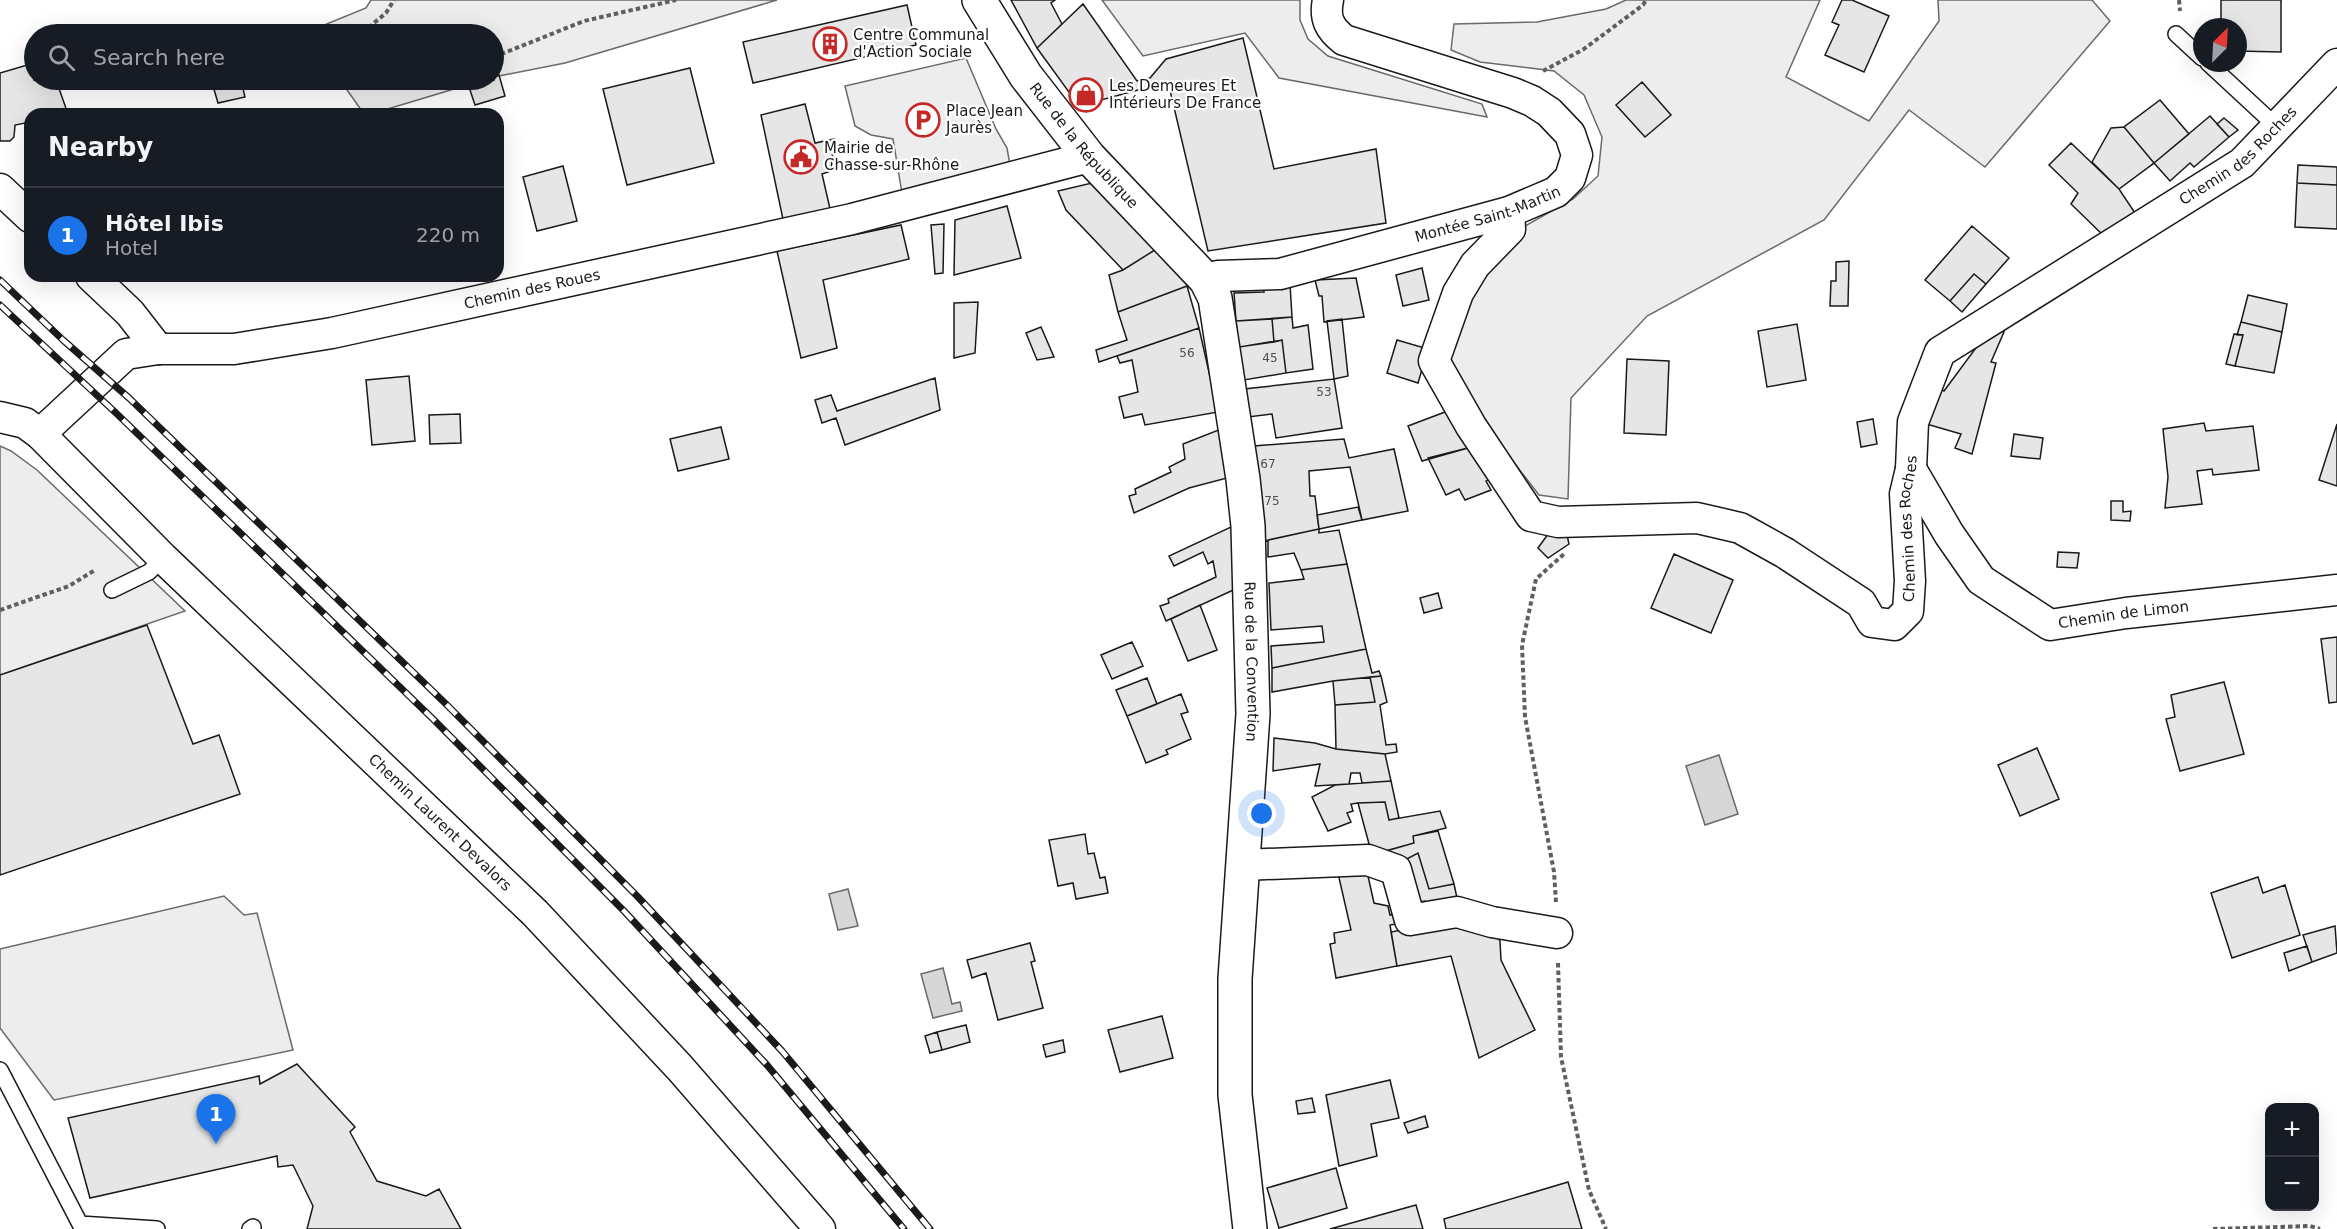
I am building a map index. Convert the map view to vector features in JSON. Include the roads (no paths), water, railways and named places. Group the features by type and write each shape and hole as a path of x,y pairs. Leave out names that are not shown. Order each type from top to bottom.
{"street":[{"name":"Rue de la République","path":"979,0 1026,76 1089,157 1206,279"},
{"name":"Montée Saint-Martin","path":"1206,279 1218,276 1280,274 1509,212 1556,192 1570,178 1577,155 1570,134 1549,112 1514,93 1344,40 1332,31 1327,16 1328,0"},
{"name":"Chemin des Roches","path":"1509,212 1510,229 1474,265 1458,293 1434,361 1471,426 1531,516 1558,522 1697,518 1740,528 1785,553 1861,603 1872,622 1894,626 1908,611 1910,581 1905,494 1911,469 1913,422 1940,352 2242,163 2337,64"},
{"name":"Chemin des Roues","path":"40,434 126,354 158,350 234,349 332,333 450,309 852,219 1089,157"},
{"path":"0,189 24,211"},
{"name":"Rue de la Convention","path":"1206,279 1215,298 1248,526 1253,714 1235,979 1236,1095 1250,1229"},
{"path":"97,282 130,313 158,350"},
{"path":"0,417 25,423 40,434"},
{"name":"Chemin Laurent Devalors","path":"40,434 163,558 535,912 680,1068 820,1229"},
{"name":"Chemin de Limon","path":"1911,469 1949,534 1981,580 2050,625 2126,613 2337,590"},
{"path":"1243,865 1368,860 1396,870 1410,920 1457,912 1492,922 1557,933"}],"lane":[{"path":"2176,34 2193,50"},
{"path":"2218,72 2277,127"},
{"path":"112,590 148,572 163,558"},
{"path":"0,1070 80,1224 158,1229"}],"railway":[{"path":"0,280 129,398 446,704 638,897 782,1051 930,1229"},
{"path":"0,305 116,413 432,718 624,911 767,1065 904,1229"}],"place":[{"name":"Centre Communal d'Action Sociale","path":"830,44"},
{"name":"Les Demeures Et Intérieurs De France","path":"1086,95"},
{"name":"Place Jean Jaurès","path":"923,120"},
{"name":"Mairie de Chasse-sur-Rhône","path":"801,157"},
{"name":"Hôtel Ibis","path":"216,1144"}]}
